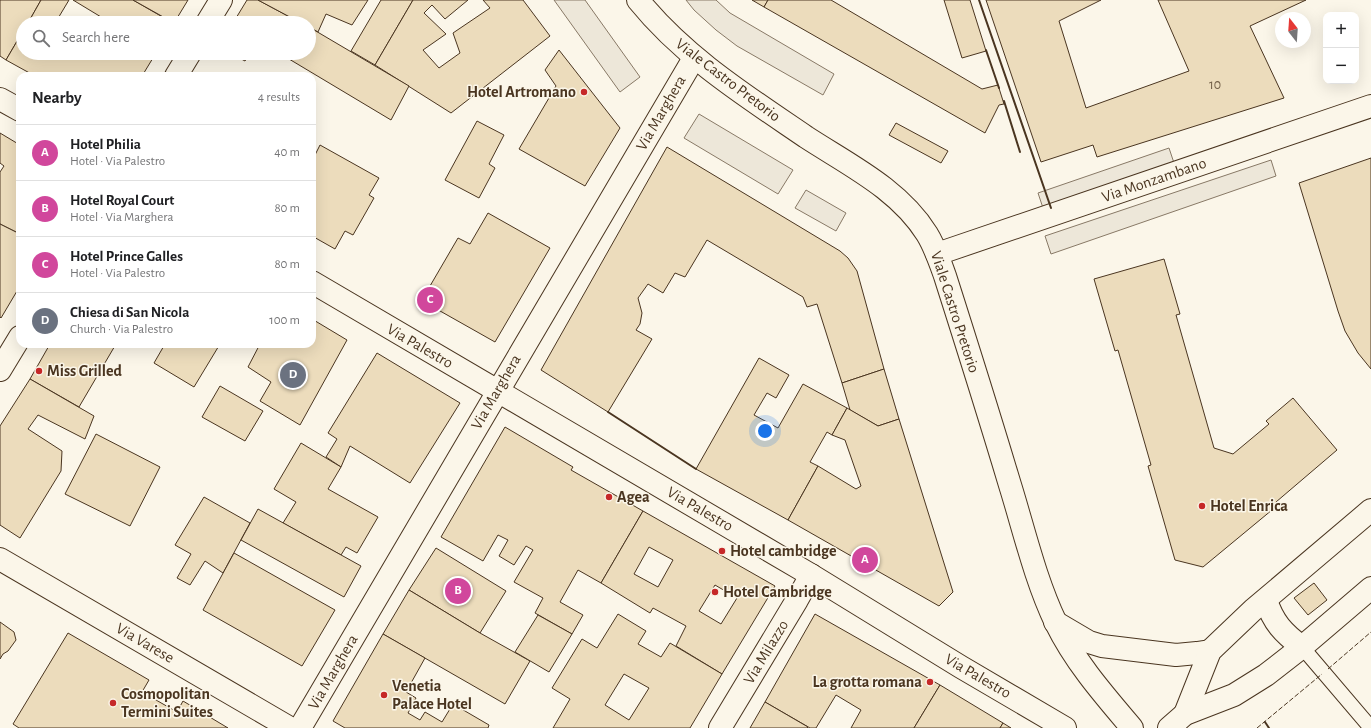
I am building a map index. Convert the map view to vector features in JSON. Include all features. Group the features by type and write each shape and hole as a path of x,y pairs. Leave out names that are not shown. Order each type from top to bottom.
{"street":[{"path":"211,16 221,0"},
{"name":"Viale Castro Pretorio","path":"638,0 665,31 694,58 771,113 891,193 909,210 922,227 937,254 948,283 1036,570 1055,622 1081,664 1132,728"},
{"name":"Via Marghera","path":"300,728 694,58"},
{"path":"178,72 186,60"},
{"path":"0,99 16,108"},
{"name":"Via Monzambano","path":"937,254 1371,106"},
{"name":"Via Palestro","path":"316,284 811,575 961,667 1065,728"},
{"path":"0,370 16,344"},
{"path":"1177,721 1210,651 1266,600 1371,510"},
{"name":"Via Varese","path":"0,558 290,728"},
{"name":"Via Milazzo","path":"720,728 811,575"},
{"path":"1177,721 1245,689 1275,669 1371,588"},
{"path":"1266,600 1269,610 1279,627 1302,647"},
{"path":"1055,622 1089,642 1102,646 1176,655 1197,654 1210,651"}],"lane":[{"path":"1302,647 1370,728"}],"shaded area":[{"path":"554,0 585,0 640,77 620,92"},
{"path":"686,0 716,0 730,13 834,74 823,95 737,46 716,30 694,10"},
{"path":"699,114 793,170 778,194 684,138"},
{"path":"1169,148 1175,166 1044,211 1038,193"},
{"path":"1271,160 1276,176 1051,254 1045,236"},
{"path":"806,190 846,213 836,231 795,208"}],"building":[{"path":"0,0 41,0 32,16 16,16 16,43 6,60 0,56"},
{"path":"41,0 69,0 59,16 32,16"},
{"path":"73,0 133,0 161,16 99,16"},
{"path":"133,0 188,0 178,16 162,16"},
{"path":"247,0 258,0 288,16 237,16"},
{"path":"258,0 368,0 352,25 326,14 318,32 316,31 316,16 288,16"},
{"path":"381,0 413,0 375,65 351,51"},
{"path":"413,0 468,0 445,19 432,5 424,13 446,34 423,50 439,68 460,53 453,33 490,8 483,0 523,0 550,36 451,113 375,65"},
{"path":"752,0 768,0 764,7"},
{"path":"768,0 831,0 982,89 998,85 1004,104 999,105 985,133 764,7"},
{"path":"944,0 970,0 986,51 962,58"},
{"path":"986,0 1101,0 1059,21 1086,108 1189,71 1158,0 1306,0 1280,12 1275,12 1275,14 1250,26 1284,98 1097,157 1093,145 1041,162"},
{"path":"316,31 409,86 391,120 316,75 316,72 311,72 291,60 316,60"},
{"path":"16,43 16,60 152,60 144,72 28,72 6,60"},
{"path":"559,50 620,128 585,186 519,149 556,86 545,70"},
{"path":"477,121 504,135 489,164 495,168 479,198 445,180"},
{"path":"896,123 948,151 941,163 889,135"},
{"path":"0,133 16,143 16,232 0,224 0,172 4,166 0,163"},
{"path":"320,145 379,178 369,195 374,198 353,235 345,231 335,249 316,238 316,153"},
{"path":"667,147 840,251 848,258 857,271 884,369 842,383 817,304 807,307 803,297 707,240 685,277 675,273 663,293 648,284 638,298 642,313 640,324 636,330 652,339 608,412 541,370"},
{"path":"1371,158 1371,369 1358,353 1345,331 1299,183"},
{"path":"488,213 550,248 495,342 433,307 441,293 430,286 458,238 470,244"},
{"path":"0,224 16,232 16,293 1,318"},
{"path":"1164,259 1180,314 1176,315 1214,448 1233,454 1269,424 1266,421 1293,398 1337,450 1276,502 1278,505 1203,567 1175,560 1148,466 1151,465 1118,350 1115,351 1094,279"},
{"path":"430,286 441,293 433,307 422,300"},
{"path":"316,321 347,340 300,425 260,401 271,382 248,367 258,348 316,348"},
{"path":"48,348 114,348 79,407 30,379"},
{"path":"163,348 218,348 194,387 154,363"},
{"path":"377,353 460,403 410,483 350,446 341,467 326,457 337,439 328,433"},
{"path":"759,358 789,375 776,398 767,393 754,415 778,428 803,384 847,408 832,435 827,432 810,462 818,466 788,520 696,469"},
{"path":"884,369 899,419 878,426 850,410 842,383"},
{"path":"30,379 94,416 85,439 38,415 28,429 62,451 61,471 20,538 0,525 0,426"},
{"path":"220,386 263,411 245,441 202,417"},
{"path":"847,408 878,426 899,419 953,592 939,606 788,520 818,466 856,489 861,486 845,440 832,435"},
{"path":"505,427 573,467 571,470 643,511 601,583 578,570 560,602 583,615 572,634 535,613 543,598 514,582 533,550 526,546 514,565 499,556 508,540 498,535 483,561 441,537"},
{"path":"96,434 160,467 130,526 65,494"},
{"path":"301,443 341,467 328,489 378,517 357,553 346,547 341,555 283,523 296,502 274,489"},
{"path":"204,497 250,523 223,573 205,561 190,585 177,578 191,554 175,545"},
{"path":"258,509 361,566 344,597 241,540"},
{"path":"643,511 775,586 722,674 676,646 686,626 653,608 650,613 601,583","holes":["649,547 673,560 658,587 634,574","715,585 737,598 721,624 699,611"]},
{"path":"436,548 506,591 480,633 409,590"},
{"path":"234,553 335,610 302,666 203,610"},
{"path":"1314,583 1327,600 1308,615 1294,598"},
{"path":"409,590 530,661 505,704 383,634"},
{"path":"618,614 646,631 638,644 661,657 670,643 722,674 690,728 553,728 570,699 552,688 582,639 597,648","holes":["624,674 649,688 629,720 605,705"]},
{"path":"815,614 940,685 914,728 851,728 861,710 836,695 816,728 810,728 765,702"},
{"path":"538,615 572,634 549,672 515,652"},
{"path":"0,622 14,632 16,640 0,659"},
{"path":"68,633 149,680 142,692 177,712 183,701 228,728 19,728 13,724"},
{"path":"383,634 425,658 406,692 416,698 408,713 420,720 425,712 442,722 453,704 489,725 488,728 345,728 333,721"},
{"path":"940,685 1003,723 1000,728 914,728"},
{"path":"765,702 808,727 750,728"},
{"path":"1003,723 1011,728 1000,728"}],"fence":[{"path":"1328,669 1371,632"},
{"path":"1257,728 1322,674"}],"wall":[{"path":"979,0 1051,208"},
{"path":"986,50 999,88"},
{"path":"1004,101 1020,152"},
{"path":"608,412 696,469"},
{"path":"1265,722 1269,728"}],"place":[{"name":"Hotel Artromano","path":"584,92"},
{"name":"Hotel Prince Galles","path":"430,300"},
{"name":"Miss Grilled","path":"39,371"},
{"name":"Chiesa di San Nicola","path":"293,375"},
{"name":"Agea","path":"609,497"},
{"name":"Hotel Enrica","path":"1202,506"},
{"name":"Hotel cambridge","path":"722,551"},
{"name":"Hotel Philia","path":"865,560"},
{"name":"Hotel Royal Court","path":"458,591"},
{"name":"Hotel Cambridge","path":"715,592"},
{"name":"La grotta romana","path":"930,682"},
{"name":"Venetia Palace Hotel","path":"384,695"},
{"name":"Cosmopolitan Termini Suites","path":"113,703"}]}
